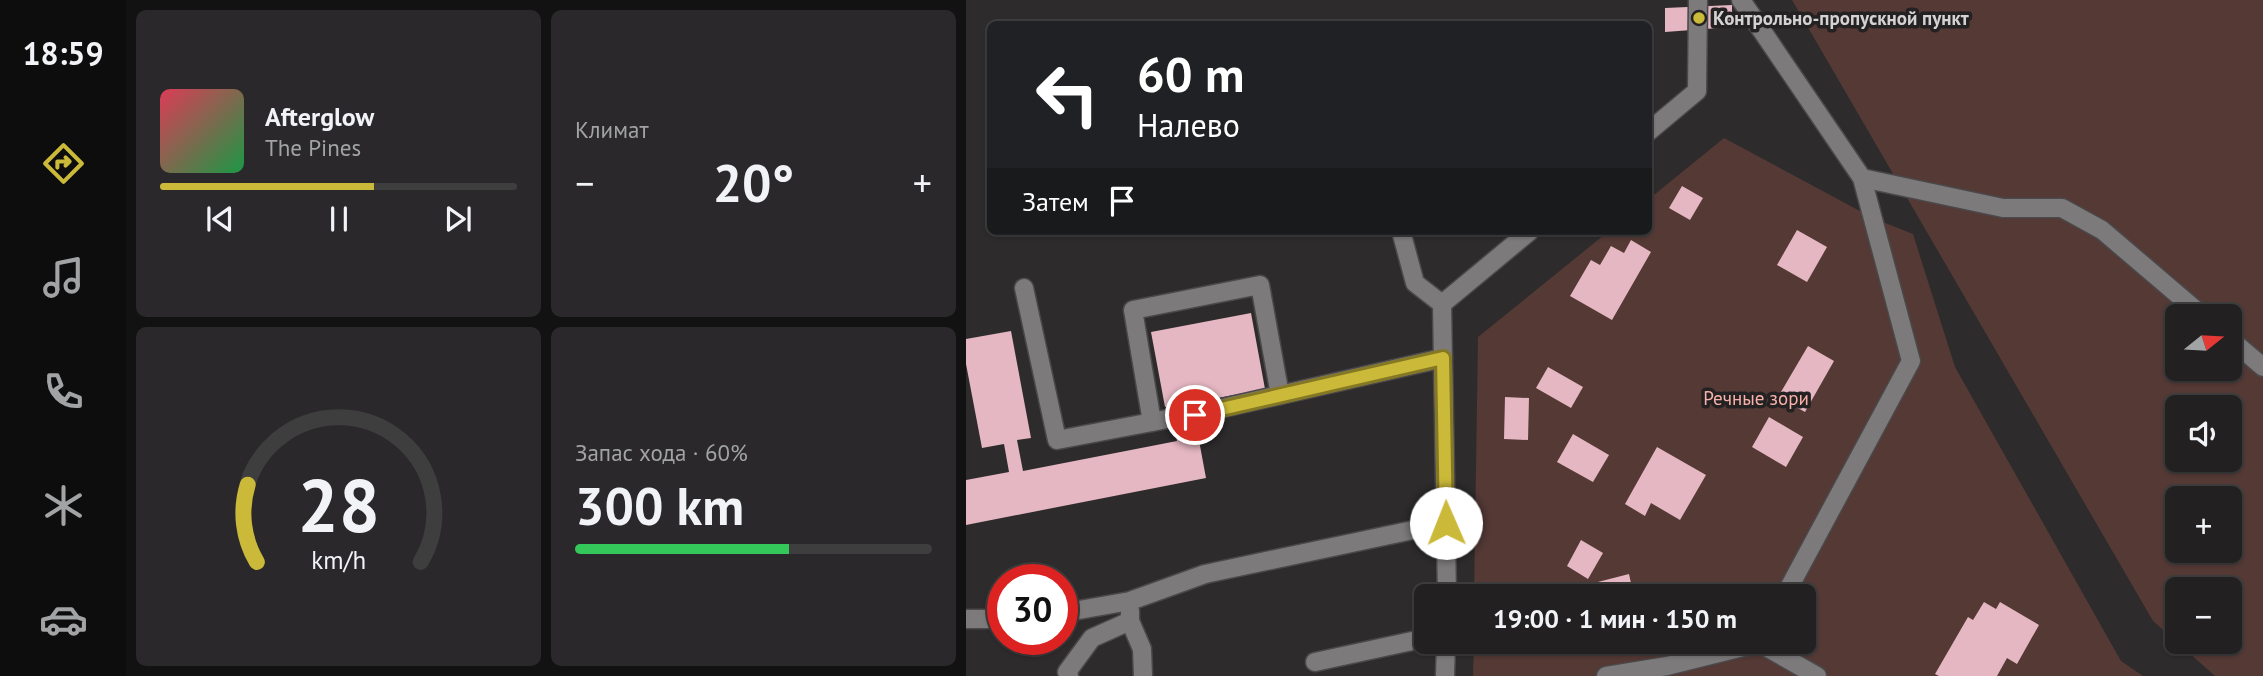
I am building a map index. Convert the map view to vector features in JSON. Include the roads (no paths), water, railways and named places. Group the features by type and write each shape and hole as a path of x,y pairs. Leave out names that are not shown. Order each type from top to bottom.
{"street":[{"path":"1652,129 1697,92 1698,0"},
{"path":"1741,0 1862,178 1912,361 1791,584"},
{"path":"1862,178 2003,208 2062,208 2102,230 2189,304"},
{"path":"1402,235 1415,284 1442,304"},
{"path":"1442,304 1525,235"},
{"path":"1152,422 1133,310 1260,285 1280,395"},
{"path":"1024,288 1057,440 1178,418 1443,358"},
{"path":"1442,304 1447,584"},
{"path":"2242,349 2263,367"},
{"path":"1078,610 1130,601 1205,574 1446,523"},
{"path":"1130,601 1130,621 1142,649 1143,676"},
{"path":"966,619 987,619"},
{"path":"1069,676 1067,672 1092,638 1130,621"},
{"path":"1315,662 1414,641"},
{"path":"1445,676 1446,654"},
{"path":"1606,676 1667,666 1715,654"},
{"path":"1778,654 1817,676"}],"place":[{"name":"Контрольно-пропускной пункт","path":"1699,18"}],"park label":[{"name":"Речные зори","path":"1756,398"}]}
